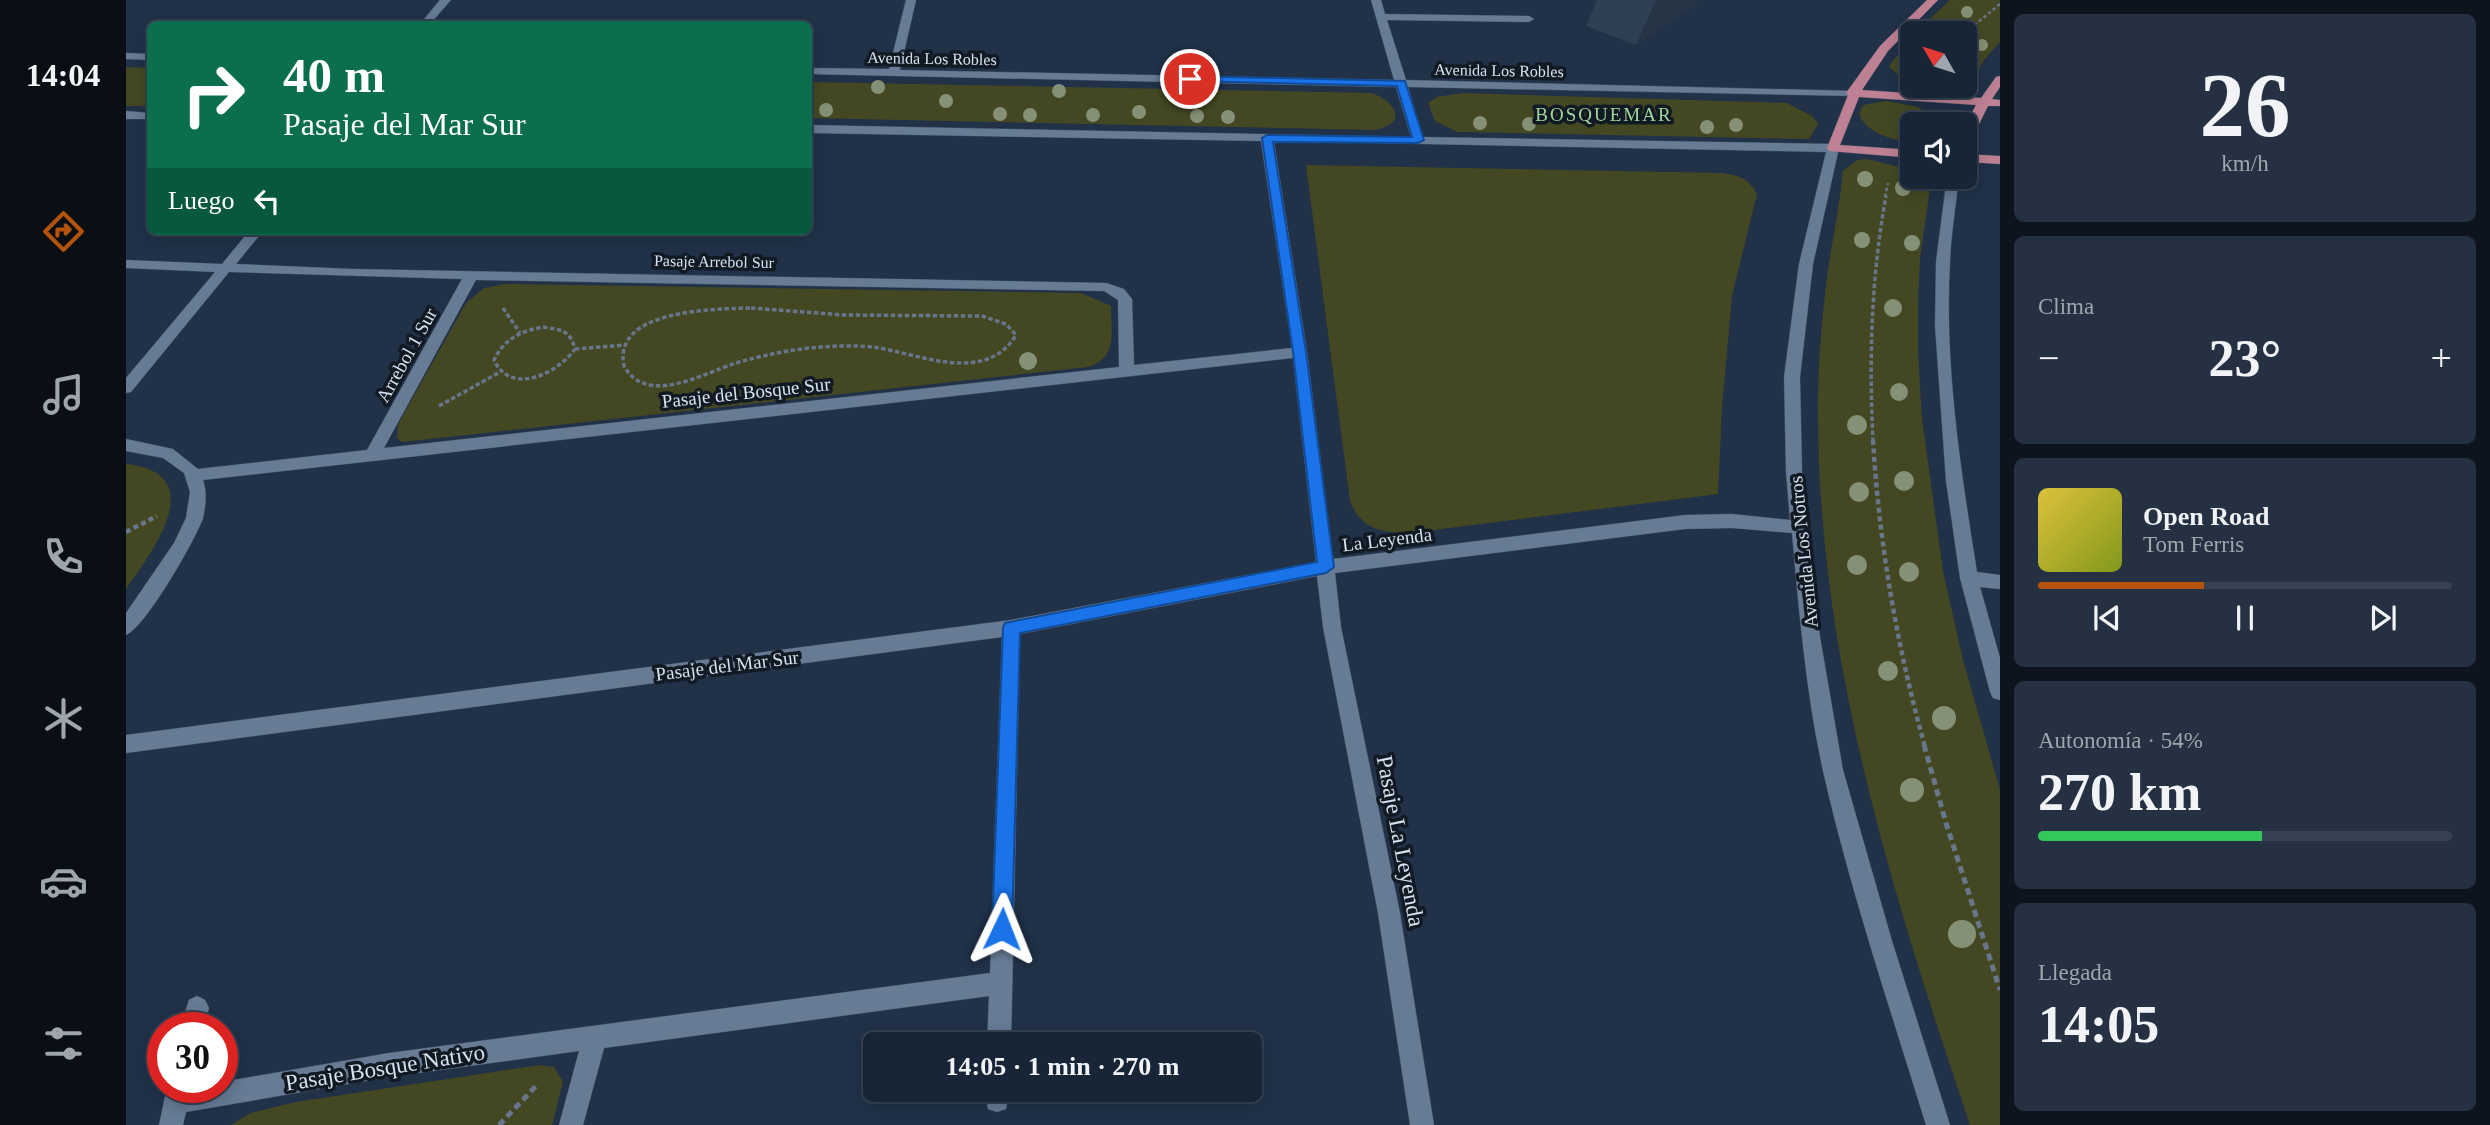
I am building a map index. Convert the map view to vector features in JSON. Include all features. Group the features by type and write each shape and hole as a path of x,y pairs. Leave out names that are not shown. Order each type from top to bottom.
{"main road":[{"name":"Avenida Los Notros","path":"1833,148 1852,93 1889,43 1933,0"},
{"path":"1977,116 2000,79"},
{"path":"1852,93 2000,103"},
{"path":"1833,148 1900,153"},
{"path":"1977,159 2000,160"}],"street":[{"path":"428,21 446,0"},
{"path":"894,73 911,0"},
{"path":"1376,0 1418,140"},
{"path":"1381,17 1530,19"},
{"path":"126,56 147,57"},
{"name":"Avenida Los Robles","path":"812,71 1852,93"},
{"path":"126,115 147,116"},
{"path":"812,130 1833,148"},
{"name":"La Leyenda","path":"1267,138 1300,352 1326,567 1685,522 1732,521 1800,527"},
{"name":"Avenida Los Notros","path":"1833,148 1818,203 1806,264 1792,377 1794,471 1811,637 1833,770 1881,941 1938,1125"},
{"path":"1951,189 1942,262 1942,326 1954,481 1969,578 2000,692"},
{"path":"126,388 253,235"},
{"name":"Pasaje Arrebol Sur","path":"126,264 353,273 1106,287 1119,292 1125,299 1127,371"},
{"name":"Arrebol 1 Sur","path":"373,454 472,274"},
{"name":"Pasaje del Bosque Sur","path":"196,475 1300,352"},
{"path":"126,445 151,448 182,460 196,475 200,484 199,503 188,531 170,564 126,627"},
{"name":"Pasaje del Mar Sur","path":"126,744 1011,628 1326,567"},
{"name":"Pasaje La Leyenda","path":"1326,567 1332,627 1389,913 1422,1125"},
{"path":"1969,578 2000,582"},
{"path":"999,1032 1011,628"},
{"name":"Pasaje Bosque Nativo","path":"175,1105 389,1065 1000,983"},
{"path":"571,1125 595,1037"}],"path":[{"path":"1978,22 2000,4"},
{"path":"1888,182 1872,302 1871,368 1875,463 1893,615 1944,820 2000,990"},
{"path":"575,349 625,345 637,331 662,318 677,313 719,309 780,309 877,316 982,316 1006,324 1016,335 1013,341 994,355 970,363 946,363 875,348 814,348 767,354 673,384 651,386 633,379 623,367 625,345"},
{"path":"543,327 564,330 571,335 575,349 564,365 530,379 508,377 500,372 494,360 502,345 510,338 543,327"}],"green space":[{"path":"1950,0 2000,0 2000,42 1978,70 1978,21 1928,21"},
{"path":"1900,52 1900,78 1889,66"},
{"path":"126,67 147,68 147,106 126,106"},
{"path":"812,82 1372,93 1387,101 1395,112 1393,122 1376,130 812,118"},
{"path":"1463,93 1787,103 1812,116 1818,124 1809,139 1457,132 1435,121 1428,103 1437,97"},
{"path":"1887,101 1918,107 1926,112 1900,112 1900,140 1868,127 1859,114 1863,105"},
{"path":"1868,159 1900,167 1900,189 1930,189 1920,257 1918,301 1922,419 1943,571 1963,660 2000,790 2000,1125 1970,1125 1941,1038 1887,861 1864,772 1830,592 1821,500 1818,408 1822,322 1843,171 1857,160"},
{"path":"1306,165 1722,173 1738,176 1746,181 1757,194 1732,296 1722,407 1718,494 1410,533 1382,530 1366,523 1350,501"},
{"path":"505,284 1081,293 1111,306 1112,334 1104,357 1088,367 402,442 397,438 398,424 466,303 484,288"},
{"path":"126,464 152,470 166,482 171,498 168,516 160,536 126,589"},
{"path":"540,1065 554,1067 563,1082 552,1125 231,1125 251,1113 296,1102"}],"district":[{"name":"BOSQUEMAR","path":"1604,114"}],"route":[{"path":"1002,929 1011,628 1326,567 1300,352 1267,138 1418,140 1401,83 1190,79"}]}
